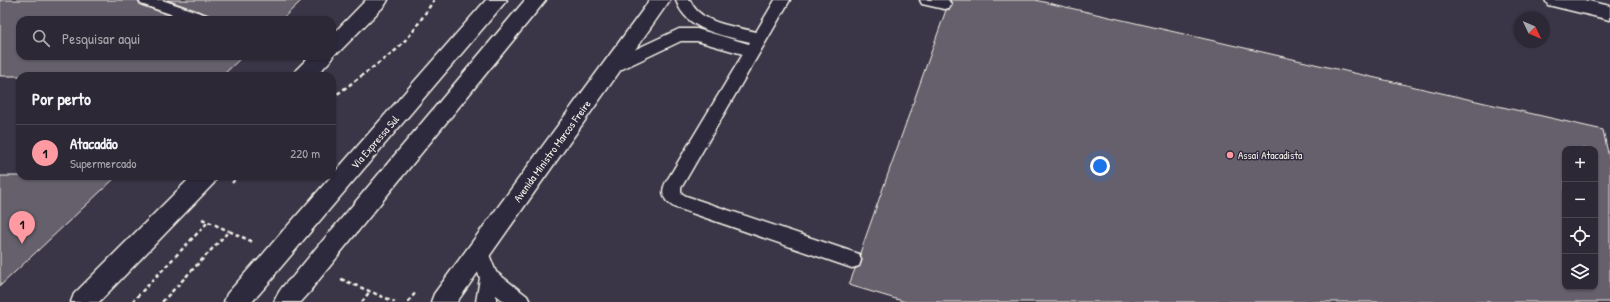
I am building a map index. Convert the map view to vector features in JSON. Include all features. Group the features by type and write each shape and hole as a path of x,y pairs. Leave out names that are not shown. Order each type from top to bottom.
{"main road":[{"path":"336,41 378,0"},
{"name":"Via Expressa Sul","path":"236,302 497,0"},
{"path":"286,302 536,0"},
{"name":"Avenida Ministro Marcos Freire","path":"443,302 660,0"},
{"path":"1555,0 1610,13"},
{"path":"307,72 317,60"},
{"path":"83,302 202,180"}],"lane":[{"path":"146,0 192,16"},
{"path":"683,0 686,9 693,17 705,24 756,45"},
{"path":"783,0 672,187 672,197 680,202 852,260"},
{"path":"927,0 944,4"},
{"path":"612,67 679,35 697,35 756,45"},
{"path":"479,253 489,278 486,302"},
{"path":"489,278 520,302"}],"path":[{"path":"336,95 396,50 412,33 434,0"},
{"path":"132,302 208,222"},
{"path":"362,302 370,291"}],"building":[{"path":"0,0 138,0 141,5 172,16 16,16 16,60 239,60 226,72 16,72 16,76 0,76"},
{"path":"167,0 302,0 285,16 209,15"},
{"name":"Assaí Atacadista","path":"950,0 1035,0 1603,130 1610,162 1610,302 906,302 849,285 855,269 860,266 862,260 860,253 946,10 950,9 952,5"},
{"path":"0,176 16,176 16,180 113,180 0,286"}],"place":[{"name":"Assaí Atacadista","path":"1230,155"},
{"name":"Atacadão","path":"22,244"}]}
